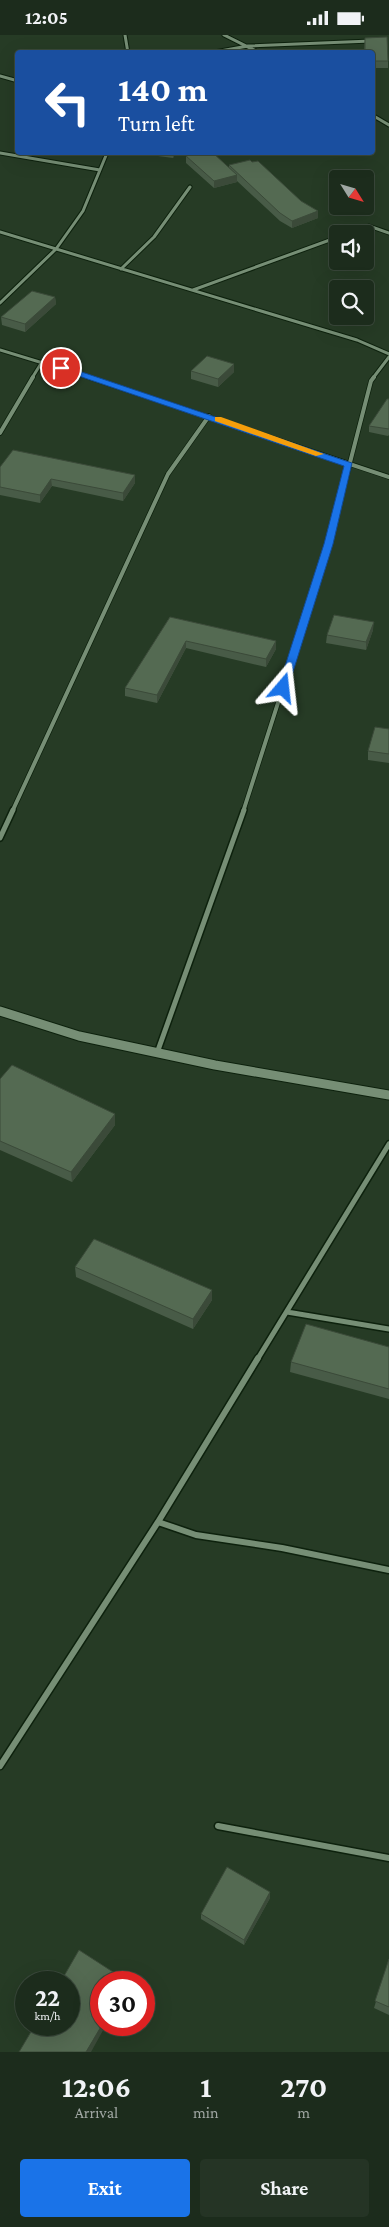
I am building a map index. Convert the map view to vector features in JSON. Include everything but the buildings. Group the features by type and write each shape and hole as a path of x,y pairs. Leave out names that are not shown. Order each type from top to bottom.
{"street":[{"path":"125,35 128,50"},
{"path":"224,35 255,50"},
{"path":"226,50 248,46 376,41"},
{"path":"0,76 15,80"},
{"path":"375,117 389,125"},
{"path":"0,153 100,170"},
{"path":"0,303 56,249 83,211 105,155"},
{"path":"121,269 154,237 190,187"},
{"path":"374,227 389,233"},
{"path":"0,232 357,340 389,355 371,381 329,544 255,779 156,1053"},
{"path":"192,291 329,240"},
{"path":"0,350 209,416 389,477"},
{"path":"0,433 42,362"},
{"path":"0,838 168,474 209,416"},
{"path":"0,1011 79,1036 156,1053 389,1095"},
{"path":"0,1766 158,1522 389,1144"},
{"path":"287,1312 389,1329"},
{"path":"158,1522 196,1535 282,1548 389,1570"},
{"path":"218,1826 389,1858"}],"slow traffic":[{"path":"218,419 319,454"}],"route":[{"path":"61,368 349,465 329,544 283,688"}]}
